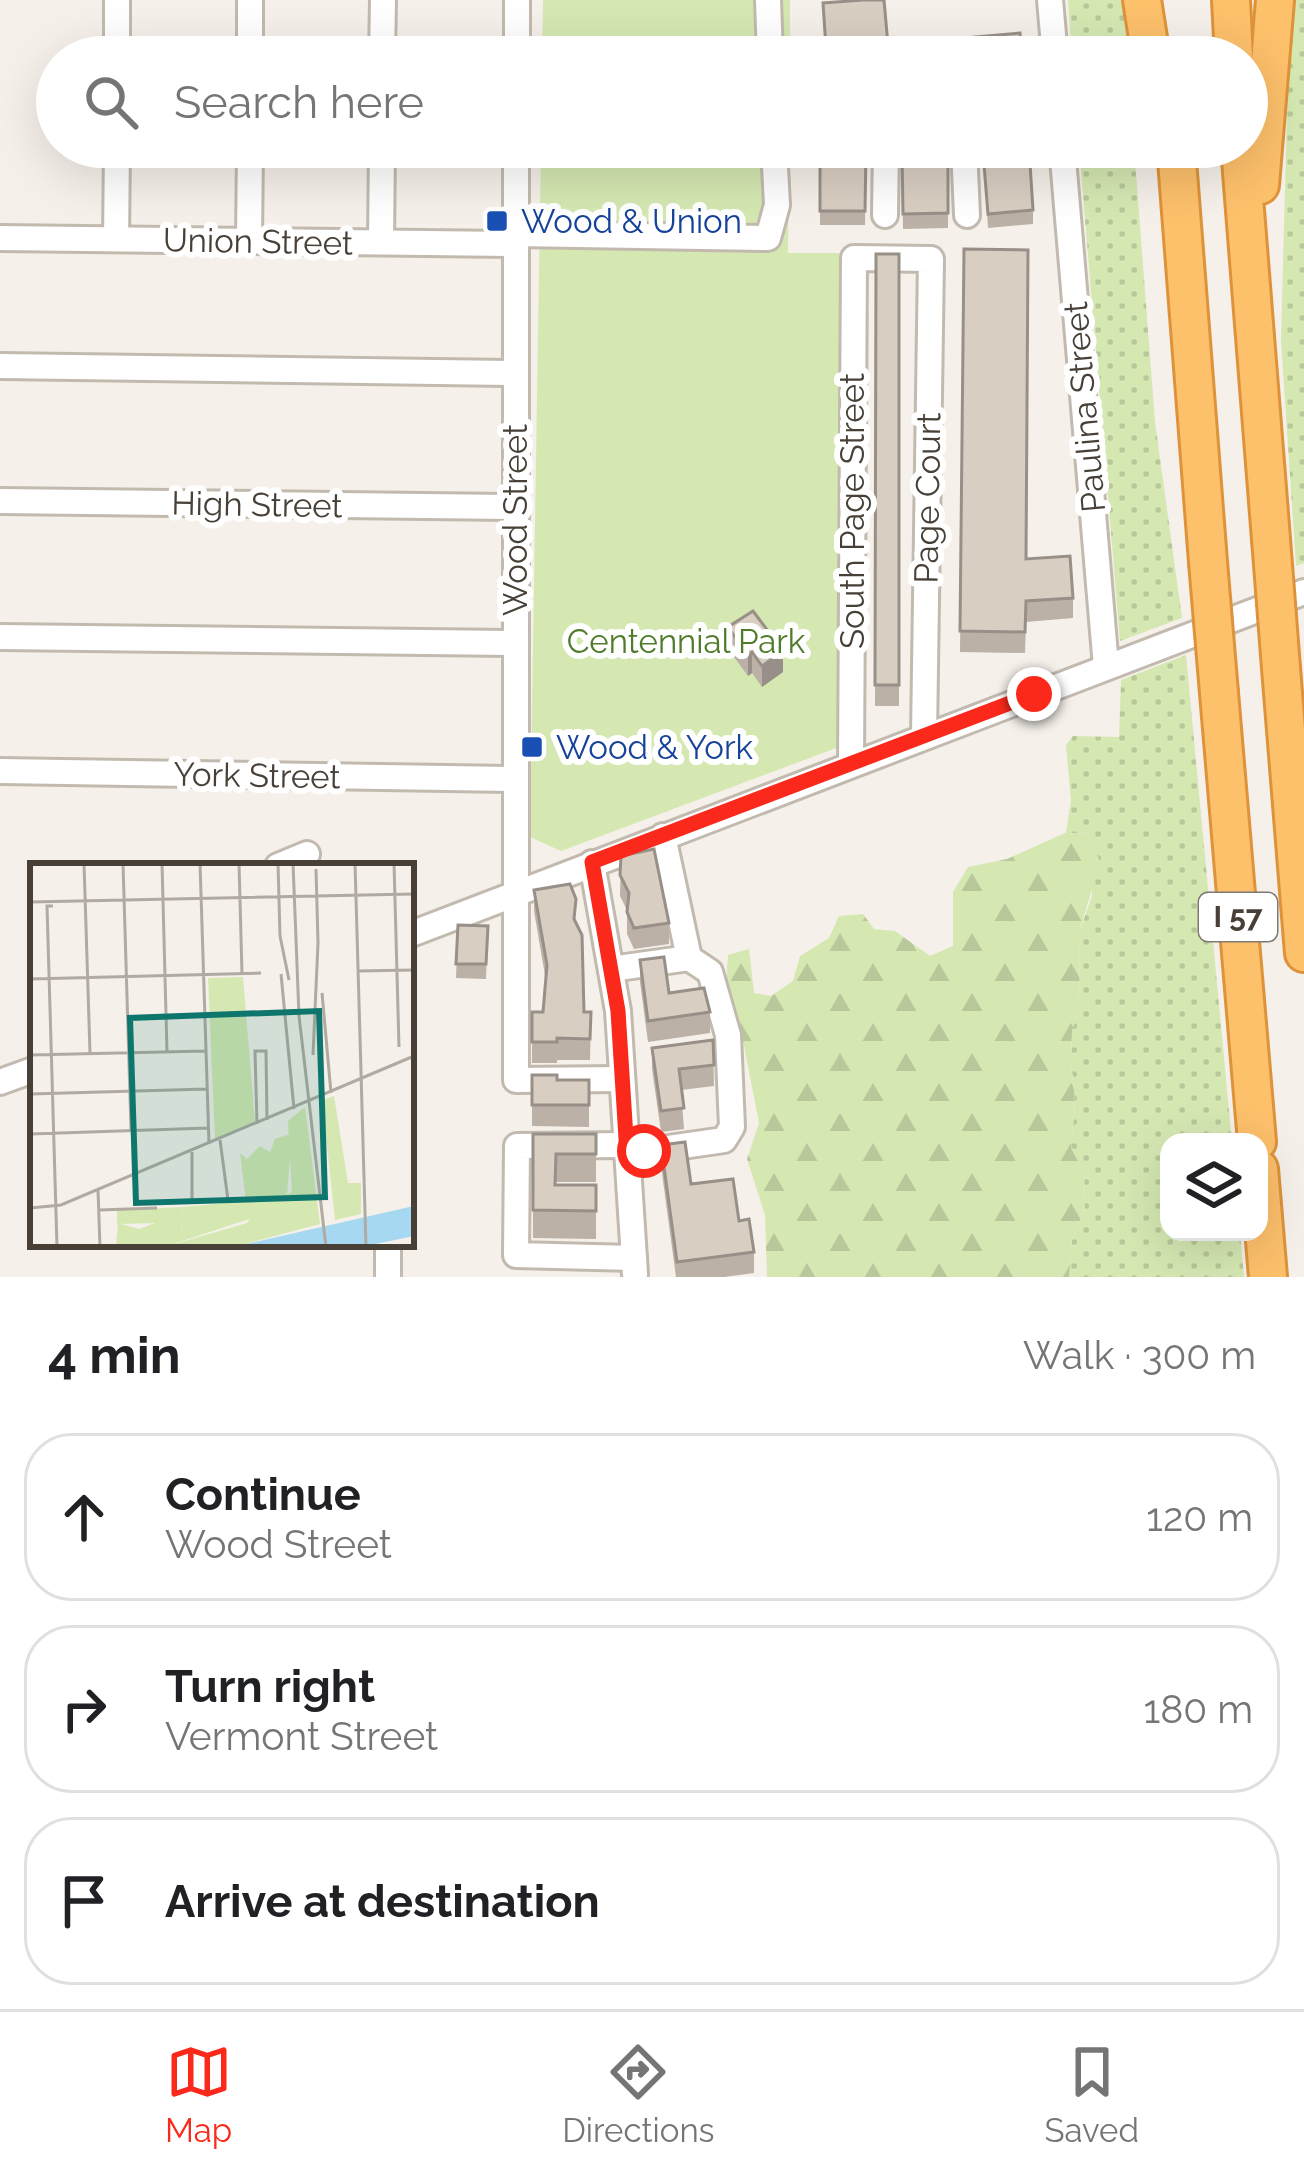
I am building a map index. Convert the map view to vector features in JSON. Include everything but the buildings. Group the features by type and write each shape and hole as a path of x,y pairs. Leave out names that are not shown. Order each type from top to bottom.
{"highway":[{"path":"1142,0 1148,36"},
{"path":"1168,0 1170,36"},
{"path":"1231,0 1233,36"},
{"path":"1268,86 1275,0"},
{"path":"1165,168 1195,409"},
{"name":"I 57","path":"1178,168 1256,1133"},
{"name":"I 57","path":"1242,168 1304,953"},
{"path":"1251,296 1261,168"},
{"path":"1265,1241 1268,1277"}],"street":[{"path":"117,0 117,36"},
{"path":"250,0 250,36"},
{"path":"382,36 383,0"},
{"path":"517,0 517,36"},
{"path":"767,0 769,36"},
{"path":"1050,0 1053,36"},
{"path":"116,239 117,168"},
{"path":"249,241 250,168"},
{"path":"381,242 382,168"},
{"name":"Wood Street","path":"516,168 516,1080 622,1079"},
{"name":"Union Street","path":"0,238 381,242 768,238 776,205 775,168"},
{"path":"885,215 886,168"},
{"path":"965,168 968,215"},
{"name":"Paulina Street","path":"1065,168 1106,667"},
{"name":"South Page Street","path":"851,764 854,258 931,260"},
{"name":"Page Court","path":"924,736 931,260"},
{"path":"0,366 515,373"},
{"name":"High Street","path":"0,501 515,507"},
{"path":"414,933 1304,592"},
{"path":"0,637 515,643"},
{"name":"York Street","path":"0,771 515,779"},
{"path":"663,836 689,958"},
{"path":"285,863 307,854"},
{"path":"592,862 622,1079 627,1149 634,1266 516,1256 517,1145 627,1149 724,1140 732,1127 728,1035 710,972 689,958 610,969"},
{"path":"0,1082 30,1071"}],"green space":[{"path":"543,0 790,0 790,36 542,36"},
{"path":"1068,0 1125,0 1127,36 1071,36"},
{"path":"1290,0 1304,0 1304,563 1296,566 1281,341"},
{"name":"Centennial Park","path":"541,168 789,168 788,253 839,253 839,747 561,851 530,837"},
{"path":"1081,168 1136,168 1155,422 1182,618 1120,641"},
{"path":"1186,655 1231,1133 1160,1133 1160,1241 1241,1241 1244,1277 1069,1277 1072,1240 1085,1208 1084,1172 1071,1148 1075,1103 1072,1031 1080,1005 1079,933 1092,896 1089,834 1066,833 1071,800 1066,745 1073,736 1119,737 1121,680"},
{"path":"1065,833 1089,834 1100,862 1079,933 1080,1005 1072,1031 1075,1103 1071,1148 1084,1172 1085,1208 1072,1240 1069,1277 767,1277 765,1215 747,1159 759,1123 743,1041 726,987 728,955 749,949 754,993 771,996 793,981 800,956 829,938 839,916 863,914 874,929 895,931 930,956 953,946 953,892 968,867 1007,859"}],"place":[{"name":"Wood & Union","path":"497,221"},
{"name":"Wood & York","path":"532,747"}],"route":[{"path":"644,1151 627,1154 618,1011 592,862 1034,694"}]}
